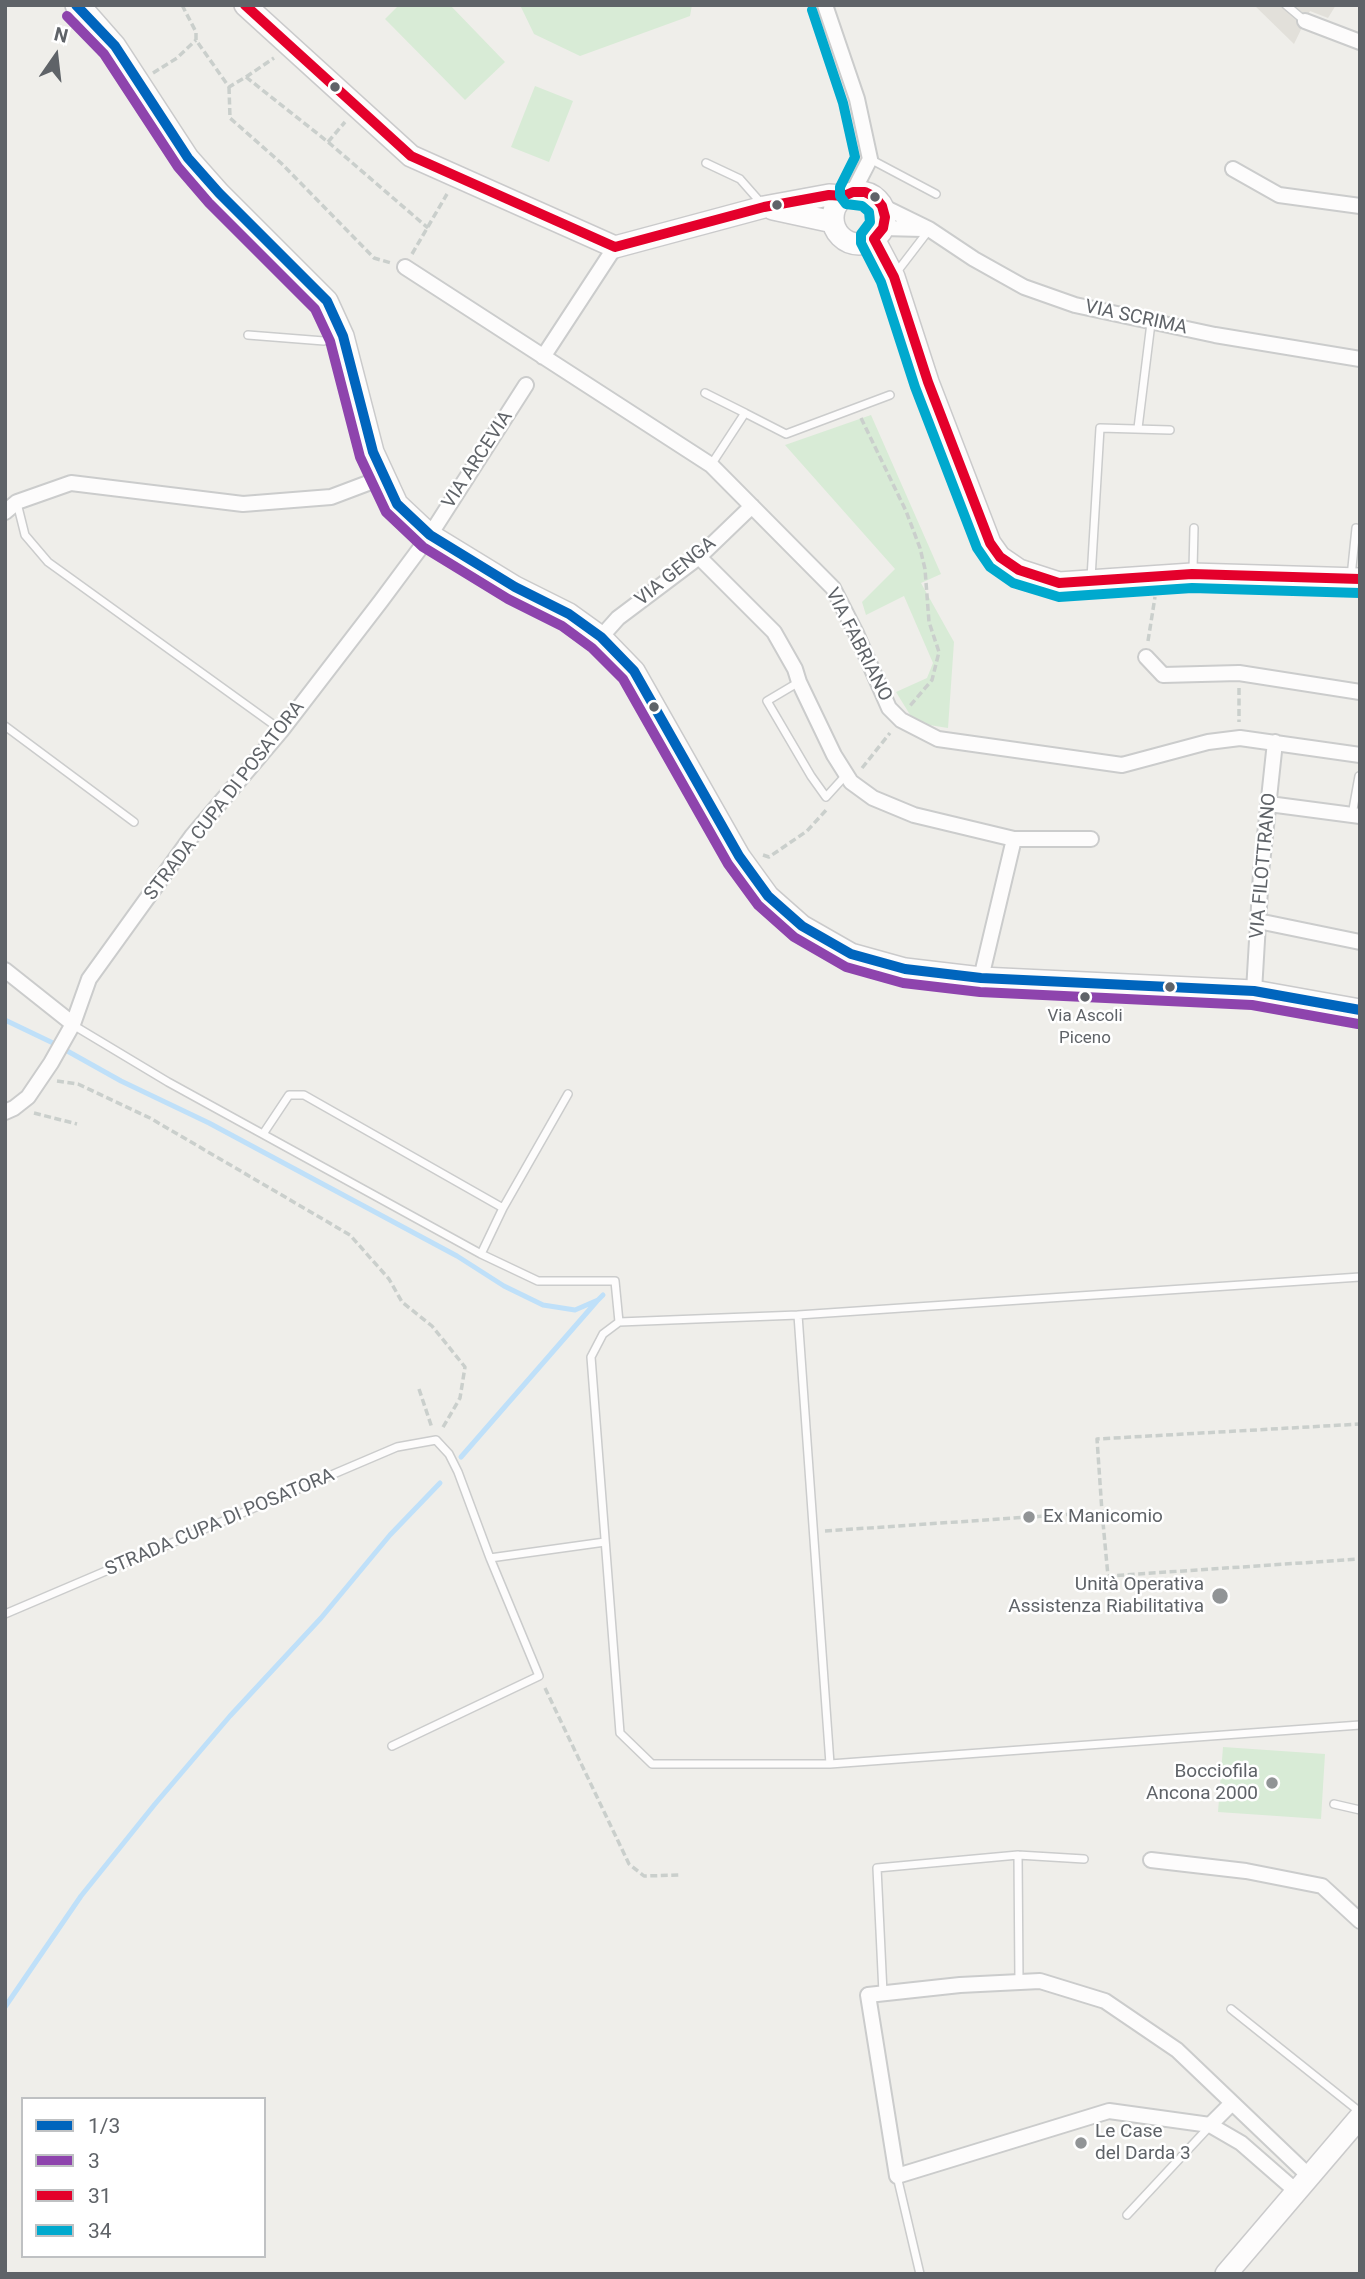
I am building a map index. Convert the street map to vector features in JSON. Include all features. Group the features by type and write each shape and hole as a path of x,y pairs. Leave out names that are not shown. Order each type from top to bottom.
{"street":[{"path":"76,5 115,46 188,158 219,193 327,301 343,336 373,453 397,504 430,535 515,587 569,614 601,637 634,671 739,856 768,896 793,919 851,954 905,969 981,978 1254,991 1360,1010"},
{"path":"245,5 411,156 615,247 755,210 829,195 865,192 875,197 882,206 885,217 873,237"},
{"path":"825,5 857,99 870,159 849,194 835,207 833,222 836,231 843,239 852,243 873,237 929,229"},
{"path":"1305,21 1360,42"},
{"path":"1233,169 1279,195 1360,206"},
{"name":"VIA SCRIMA","path":"882,206 929,229 974,259 1024,287 1075,305 1151,323 1360,359"},
{"path":"755,210 833,222"},
{"path":"873,237 894,277 928,382 990,543 1000,557 1037,577 1059,583 1192,574 1356,578"},
{"path":"543,357 615,247"},
{"name":"VIA FABRIANO","path":"405,267 711,465 833,588 889,708 901,718 938,738 1122,765 1208,742 1240,738 1360,755"},
{"name":"VIA ARCEVIA","path":"430,535 526,385"},
{"path":"5,512 17,502 71,483 243,504 331,497 384,477"},
{"name":"VIA GENGA","path":"601,637 618,618 699,557 752,506"},
{"name":"STRADA CUPA DI POSATORA","path":"10,1110 28,1097 41,1079 73,1024 89,979 192,836 281,731 430,535"},
{"path":"699,557 774,632 796,669 799,682 834,755 873,798 914,815 1014,839 1091,839"},
{"path":"1146,657 1163,675 1239,673 1360,692"},
{"name":"VIA FILOTTRANO","path":"1254,991 1275,742"},
{"path":"1269,804 1356,816"},
{"path":"981,978 1014,839"},
{"path":"1258,921 1360,942"},
{"path":"5,970 73,1024"},
{"path":"1151,1860 1246,1871 1322,1886 1360,1921"},
{"path":"1040,1981 1105,2001 1177,2050 1231,2104 1302,2184 1241,2143 1210,2126 1109,2111 897,2176 868,1995 960,1985 1040,1981"},
{"path":"1210,2126 1231,2104"},
{"path":"1226,2274 1360,2118"}],"lane":[{"path":"1286,5 1305,21"},
{"path":"870,159 936,194"},
{"path":"706,163 740,179 755,210"},
{"path":"894,277 929,229"},
{"path":"1138,428 1151,323"},
{"path":"248,335 324,341 343,336"},
{"path":"705,393 786,434 890,395"},
{"path":"711,465 745,413"},
{"path":"1091,582 1100,428 1170,430"},
{"path":"17,502 25,535 48,562 281,731"},
{"path":"1192,574 1194,528"},
{"path":"1356,528 1356,578"},
{"path":"799,682 767,701 826,797 852,777"},
{"path":"5,726 134,822"},
{"path":"1356,816 1359,776"},
{"path":"73,1024 168,1082 481,1254 538,1282 615,1281 619,1322"},
{"path":"481,1254 503,1208 568,1094"},
{"path":"263,1134 289,1095 304,1095 503,1208"},
{"path":"1360,1277 798,1315 619,1322 603,1334 591,1357 620,1733 652,1764 830,1764 1360,1725"},
{"path":"798,1315 830,1764"},
{"path":"392,1746 539,1676 458,1472 449,1454 436,1440"},
{"name":"STRADA CUPA DI POSATORA","path":"5,1615 397,1447 436,1440"},
{"path":"490,1558 605,1542"},
{"path":"1334,1804 1360,1810"},
{"path":"1018,1855 1019,1982"},
{"path":"883,1993 877,1868 1018,1855 1084,1859"},
{"path":"1231,2009 1360,2112"},
{"path":"1127,2215 1210,2126"},
{"path":"897,2176 920,2274"}],"path":[{"path":"182,5 196,32 196,40 229,87 230,118 281,163 374,258 405,267 457,177"},
{"path":"158,70 177,58 196,40"},
{"path":"229,87 290,47"},
{"path":"246,77 328,142 428,228"},
{"path":"328,142 357,108"},
{"path":"760,854 769,857 807,831 932,680 939,652 929,622 925,569 920,548 906,511 856,408"},
{"path":"1146,657 1158,578"},
{"path":"1239,673 1240,738"},
{"path":"41,1079 78,1084 150,1118 350,1235 389,1279 402,1302 432,1326 465,1367 460,1398 436,1440"},
{"path":"10,1110 77,1124"},
{"path":"419,1389 436,1440"},
{"path":"1360,1424 1097,1439 1108,1576 1360,1559"},
{"path":"813,1532 1102,1512"},
{"path":"539,1676 629,1864 644,1876 681,1875"}],"shaded area":[{"path":"1254,5 1336,5 1328,18 1310,11 1294,44"}],"green space":[{"path":"399,5 450,5 505,62 465,100 385,19"},
{"path":"520,5 692,5 690,16 580,56 534,34"},
{"path":"535,86 573,101 549,162 511,147"},
{"path":"871,415 941,574 921,583 954,642 948,728 923,724 912,718 896,692 927,678 933,663 904,596 866,615 862,602 895,569 785,445"},
{"name":"Bocciofila Ancona 2000","path":"1223,1747 1325,1754 1321,1819 1218,1812"}],"waterway":[{"path":"5,1020 121,1081 209,1123 543,1305 575,1310 603,1295"},
{"path":"461,1457 597,1301"},
{"path":"5,2007 81,1896 155,1804 230,1716 321,1618 390,1535 440,1483"}],"transit line":[{"name":"1/3","path":"76,5 115,46 188,158 219,193 327,301 343,336 373,452 397,504 430,535 515,587 569,614 601,637 634,671 739,856 768,896 802,926 851,954 905,969 981,978 1254,991 1360,1010"},
{"name":"31","path":"245,5 411,156 615,247 764,207 829,195 844,196 853,192 865,192 875,197 882,206 885,217 883,228 874,239 894,277 928,382 990,543 1000,557 1019,570 1059,583 1192,574 1360,579"},
{"name":"34","path":"812,10 843,103 855,157 840,187 840,196 846,204 862,206 869,212 870,222 861,234 861,243 881,282 915,387 977,548 990,567 1013,583 1059,597 1192,588 1360,593"},
{"name":"3","path":"67,16 104,54 178,167 209,203 315,309 330,341 360,457 386,512 423,547 508,599 562,626 592,648 623,679 728,864 758,905 794,937 846,967 903,983 980,992 1252,1005 1358,1024"}],"place":[{"name":"Via Ascoli Piceno","path":"1085,997"},
{"name":"Ex Manicomio","path":"1029,1517"},
{"name":"Unità Operativa Assistenza Riabilitativa","path":"1220,1596"},
{"name":"Bocciofila Ancona 2000","path":"1272,1783"},
{"name":"Le Case del Darda 3","path":"1081,2143"}]}
